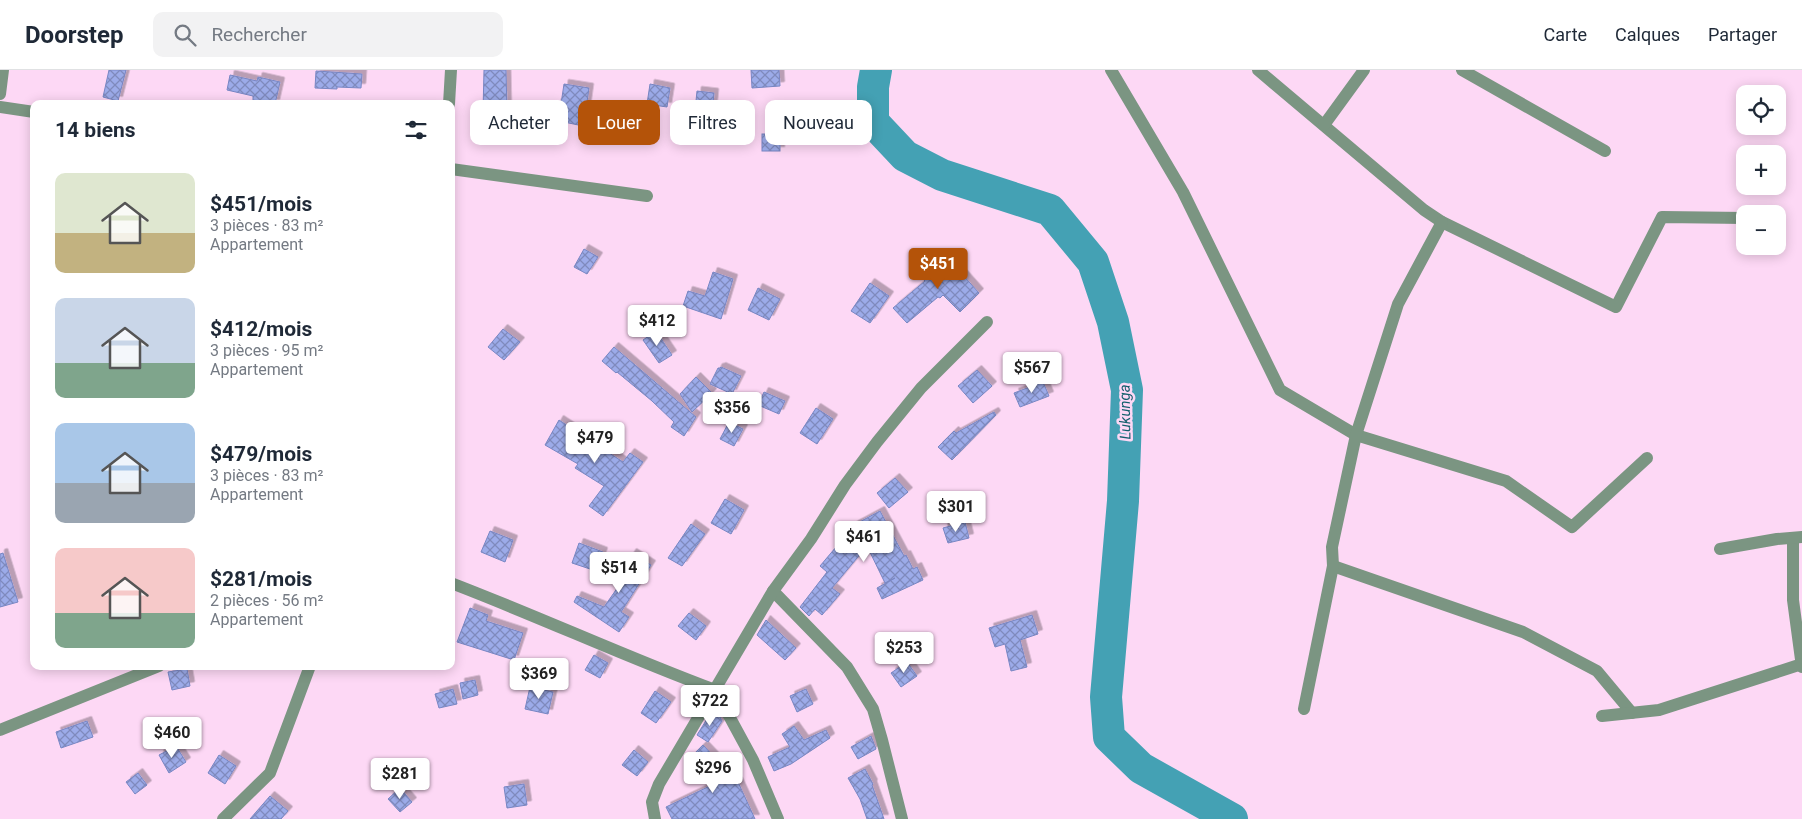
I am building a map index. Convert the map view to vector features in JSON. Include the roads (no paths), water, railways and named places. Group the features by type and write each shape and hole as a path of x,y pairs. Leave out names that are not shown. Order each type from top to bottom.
{"street":[{"path":"0,94 4,70"},
{"path":"449,100 451,70"},
{"path":"1258,70 1424,210 1442,222 1616,307 1662,217 1736,218"},
{"path":"1324,125 1364,70"},
{"path":"1462,70 1605,152"},
{"path":"1115,71 1184,192 1280,390 1356,435 1506,481 1572,527 1647,458"},
{"path":"0,107 30,111"},
{"path":"455,170 647,196"},
{"path":"1304,709 1333,566 1332,547 1356,435 1398,304 1442,222"},
{"path":"655,819 652,802 659,784 772,591 811,539 845,486 877,442 921,388 987,322"},
{"path":"1602,716 1659,710 1802,665 1793,600 1797,537 1720,550"},
{"path":"1333,566 1523,632 1597,671 1632,713"},
{"path":"455,585 531,614 674,675 715,690 753,760 778,819"},
{"path":"772,591 847,667 873,709 902,819"},
{"path":"0,730 149,670"},
{"path":"223,819 270,773 309,670"}],"waterway":[{"name":"Lukunga","path":"876,70 873,87 873,122 905,156 942,175 1050,210 1093,262 1113,322 1127,390 1123,501 1106,697 1109,737 1141,768 1232,819"}]}
